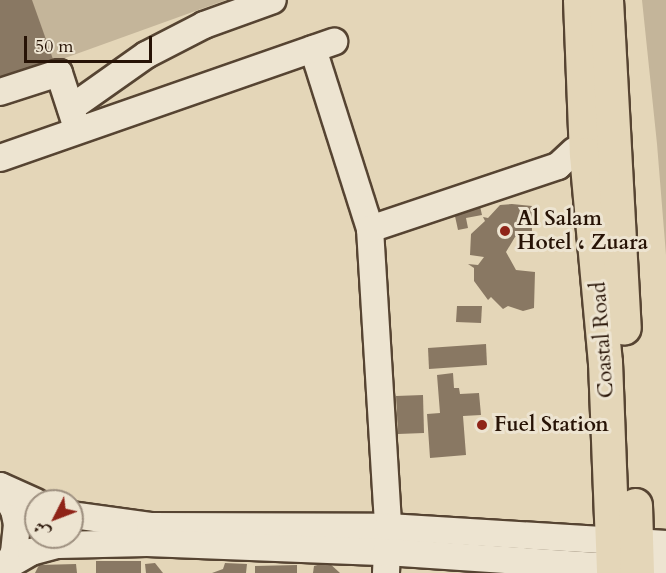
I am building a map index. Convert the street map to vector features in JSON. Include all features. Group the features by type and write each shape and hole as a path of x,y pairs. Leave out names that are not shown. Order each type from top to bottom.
{"highway":[{"name":"Coastal Road","path":"580,0 586,154 605,362 636,560"},
{"name":"Coastal Road","path":"606,0 636,560"}],"street":[{"path":"74,119 146,55 204,25 273,0"},
{"path":"0,158 74,119 323,45 370,229 388,527 386,563"},
{"path":"0,92 59,73 74,119"},
{"path":"370,229 558,166 574,151"},
{"path":"0,486 24,497"},
{"path":"0,486 14,510 17,524 14,553 5,569"},
{"path":"84,517 150,526 388,527 636,560"},
{"path":"5,569 31,552 58,545 147,543 386,563 636,560"}],"shaded area":[{"path":"0,0 226,0 54,62"},
{"path":"642,0 666,0 666,255 657,144"}],"building":[{"path":"0,0 32,0 54,62 0,82"},
{"path":"479,202 482,215 466,218 468,228 458,230 453,207"},
{"path":"500,205 532,206 532,234 515,237 506,252 516,270 535,272 534,308 523,311 508,306 503,309 491,297 488,300 474,281 474,268 468,264 478,265 484,257 470,255 471,234 485,221 483,217 488,218"},
{"path":"457,306 482,306 481,323 456,322"},
{"path":"486,344 487,365 429,369 428,348"},
{"path":"453,373 454,388 459,388 460,394 479,393 481,415 463,416 466,455 430,458 427,414 440,413 437,375"},
{"path":"423,395 424,433 398,434 396,396"},
{"path":"96,561 141,561 141,573 96,573"},
{"path":"328,562 340,573 313,573 314,566"},
{"path":"155,563 163,573 146,573 145,564"},
{"path":"225,563 247,564 246,573 212,573 223,569"},
{"path":"76,564 77,573 35,573 39,565"},
{"path":"297,565 297,573 255,573 255,566"}],"place":[{"name":"Al Salam Hotel ، Zuara","path":"505,231"},
{"name":"Fuel Station","path":"482,425"}]}
